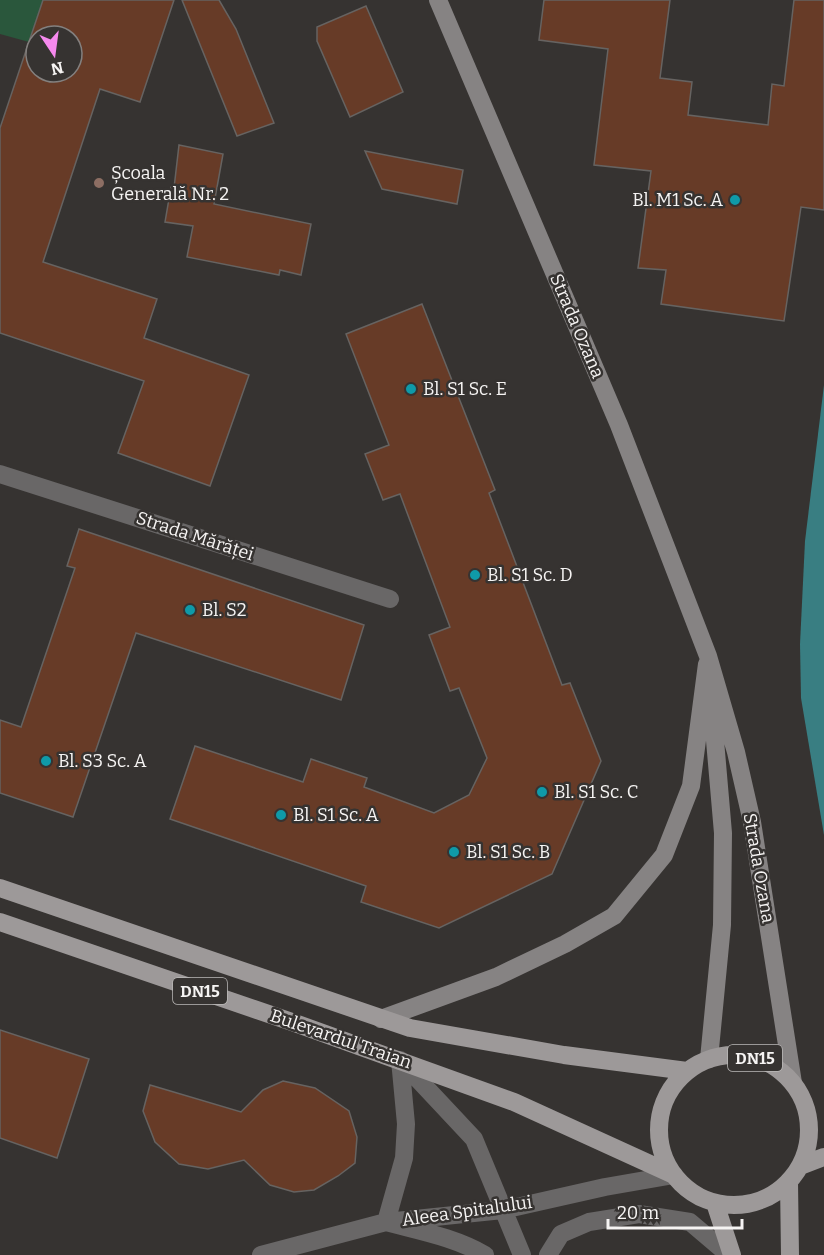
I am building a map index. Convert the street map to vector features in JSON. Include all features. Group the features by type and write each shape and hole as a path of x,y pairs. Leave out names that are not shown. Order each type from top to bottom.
{"main road":[{"name":"Bulevardul Traian","path":"0,888 410,1028 553,1053 687,1071"},
{"name":"Bulevardul Traian","path":"0,922 400,1060 514,1102 674,1175"},
{"name":"DN15","path":"728,1055 746,1055 764,1061 780,1070 793,1083 804,1103 809,1134 808,1145 800,1166 789,1182 773,1194 755,1202 735,1205 715,1203 684,1186 674,1175 661,1149 660,1120 669,1093 687,1071 709,1059 728,1055"},
{"name":"DN15","path":"804,1103 824,1123"},
{"path":"800,1166 824,1157"},
{"path":"789,1182 790,1255"},
{"path":"715,1203 730,1255"}],"street":[{"name":"Strada Ozana","path":"438,0 619,424 708,656 736,752 752,822 793,1083"},
{"name":"Strada Mărăței","path":"0,474 390,598"},
{"name":"Strada Ozana","path":"708,656 723,833 722,925 709,1059"},
{"path":"381,1019 496,977 565,944 614,916 664,855 691,786 708,656"},
{"path":"400,1060 474,1139 522,1255"},
{"path":"400,1060 406,1124 404,1158 386,1222 438,1235 485,1255"},
{"name":"Aleea Spitalului","path":"261,1255 386,1222 503,1210 604,1187 674,1175"},
{"path":"548,1255 561,1234 589,1222 639,1214 690,1222 730,1255"}],"green space":[{"path":"0,0 43,0 35,24 24,24 24,41 0,34"}],"water":[{"path":"824,385 824,835 801,698 800,644 805,541"}],"building":[{"path":"43,0 174,0 140,102 100,89 43,262 157,299 144,338 249,375 210,486 118,453 144,381 0,333 0,128 24,57 24,84 84,84 84,24 35,24"},
{"path":"182,0 219,0 236,29 274,123 237,136"},
{"path":"544,0 670,0 660,78 692,82 688,115 768,125 772,84 784,86 794,0 824,0 824,210 801,207 784,321 661,304 666,270 638,268 651,171 594,165 608,49 539,40"},
{"path":"366,6 403,92 350,117 317,41 317,27"},
{"path":"179,145 223,154 214,204 311,224 301,275 280,270 279,275 187,257 193,226 165,222 171,187 174,188"},
{"path":"365,151 463,170 457,204 382,189"},
{"path":"422,304 495,490 489,493 562,685 570,683 601,761 552,874 439,928 361,902 366,886 170,819 195,746 303,782 311,759 367,778 364,787 434,813 469,795 487,758 459,688 450,691 429,635 450,627 400,494 383,500 365,454 389,445 346,334"},
{"name":"Bl. S2","path":"79,529 364,625 341,700 136,633 73,817 0,793 0,720 21,727 75,568 67,566"},
{"path":"0,1030 89,1059 57,1158 0,1138"},
{"path":"283,1081 315,1088 349,1111 357,1137 355,1163 314,1190 294,1192 270,1185 244,1160 208,1169 179,1164 155,1142 143,1111 150,1085 241,1112 263,1090"}],"place":[{"name":"Școala Generală Nr. 2","path":"99,183"},
{"name":"Bl. M1 Sc. A","path":"735,200"},
{"name":"Bl. S1 Sc. E","path":"411,389"},
{"name":"Bl. S1 Sc. D","path":"475,575"},
{"name":"Bl. S2","path":"190,610"},
{"name":"Bl. S3 Sc. A","path":"46,761"},
{"name":"Bl. S1 Sc. C","path":"542,792"},
{"name":"Bl. S1 Sc. A","path":"281,815"},
{"name":"Bl. S1 Sc. B","path":"454,852"}]}
